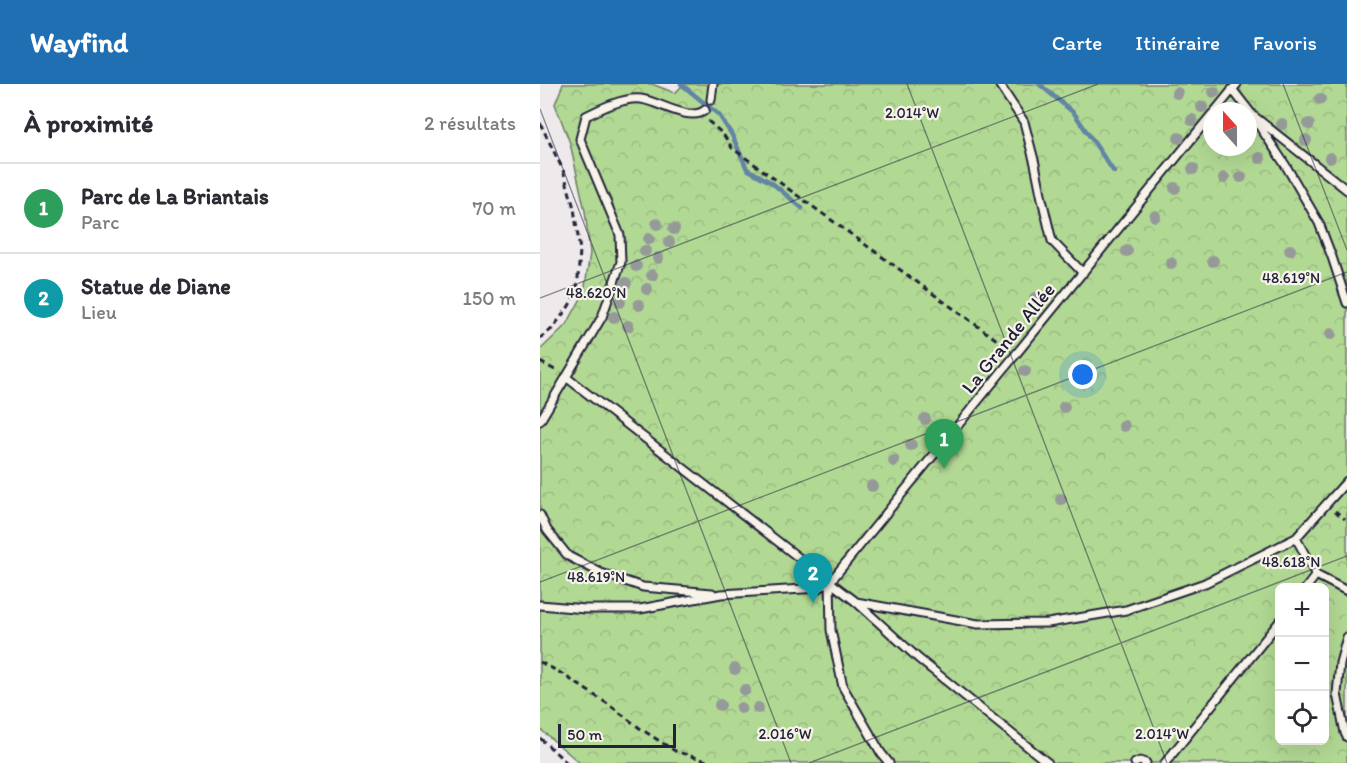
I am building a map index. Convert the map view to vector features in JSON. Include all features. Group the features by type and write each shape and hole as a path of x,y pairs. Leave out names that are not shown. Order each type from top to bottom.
{"lane":[{"path":"711,100 713,84"},
{"path":"999,84 1024,122 1052,241 1083,273"},
{"path":"1234,87 1244,102"},
{"name":"La Grande Allée","path":"1222,102 1234,87"},
{"path":"540,421 602,317 621,262 620,235 580,139 586,116 610,104 640,99 688,114 703,112"},
{"path":"1257,118 1347,190"},
{"path":"1257,122 1286,166 1318,223 1347,303"},
{"name":"La Grande Allée","path":"830,582 1203,125"},
{"path":"566,377 855,601 919,659 1047,763"},
{"path":"855,601 978,624 1048,623 1126,610 1205,583 1296,538 1347,481"},
{"path":"540,515 546,530 568,556 601,573 643,587 721,594"},
{"path":"1296,538 1316,575 1347,591"},
{"path":"1310,583 1316,575"},
{"path":"540,605 585,609 640,609 721,594 819,588 830,582"},
{"path":"830,582 831,630 843,687 889,763"},
{"path":"1165,763 1275,627"},
{"path":"1347,637 1340,663 1337,694 1347,736"},
{"path":"1135,763 1140,761 1146,763"}],"path":[{"path":"703,112 732,148 1016,353"},
{"path":"540,123 563,170 574,208 580,251 577,291 552,328 540,338"},
{"path":"540,362 566,377"},
{"path":"540,662 560,672 675,751 713,763"},
{"path":"540,738 567,763"}],"green space":[{"path":"563,84 652,84 675,93 684,84 1347,84 1347,763 580,763 540,729 540,350 567,324 584,293 590,253 585,211 570,143 555,104"}],"waterway":[{"path":"681,84 719,115 732,135 747,169 772,183 802,208"},
{"path":"1039,84 1074,113 1114,172"}],"place":[{"name":"Parc de La Briantais","path":"944,469"},
{"name":"Statue de Diane","path":"813,603"}]}
